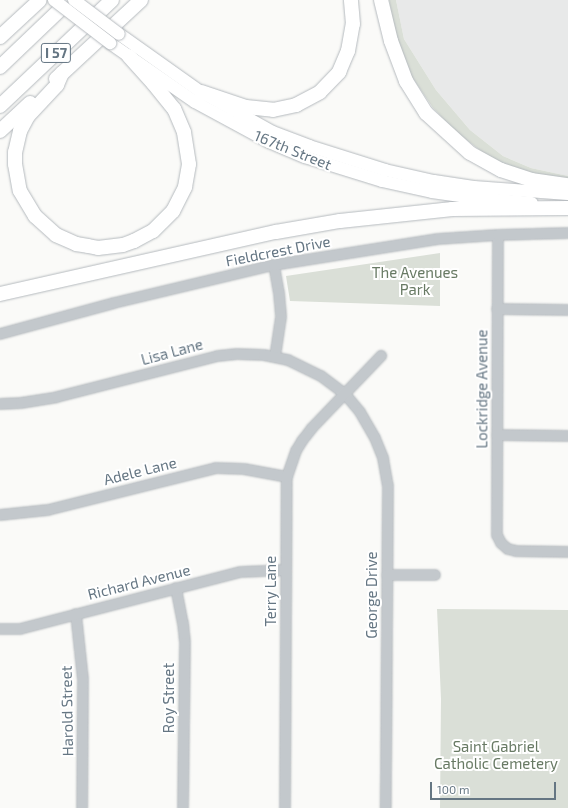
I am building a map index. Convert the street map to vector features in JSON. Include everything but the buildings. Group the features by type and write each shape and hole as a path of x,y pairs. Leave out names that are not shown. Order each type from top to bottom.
{"highway":[{"path":"0,37 40,0"},
{"name":"I 57","path":"0,67 70,0"},
{"name":"I 57","path":"0,106 112,0"},
{"path":"0,131 141,0"},
{"path":"201,92 246,107 273,110 296,105 320,92 339,72 348,51 353,24 351,0"},
{"path":"381,0 391,41 406,81 426,113 470,154 501,170 532,180 568,185"},
{"path":"62,73 57,85 28,116 20,131 15,152 15,164 20,191 35,216 56,235 76,244 98,248 123,245 153,231 173,211 185,187 189,164 184,132 174,110 129,56"},
{"path":"0,294 276,232 340,221 452,209 568,208"}],"main road":[{"name":"167th Street","path":"54,0 201,92 273,132 346,159 385,170 474,187 568,194"},
{"name":"167th Street","path":"74,0 115,39 129,56 195,102 269,142 342,170 432,192 473,198 568,205"}],"street":[{"name":"Fieldcrest Drive","path":"0,334 114,303 274,265 438,239 498,234 568,232"},
{"name":"Lockridge Avenue","path":"498,234 497,535 501,543 508,549 516,551 568,552"},
{"path":"274,265 280,293 281,317 275,357"},
{"path":"497,309 568,310"},
{"name":"Lisa Lane","path":"0,404 21,403 57,397 222,355 249,354 275,357 309,369 345,394"},
{"name":"Terry Lane","path":"285,808 287,477 296,451 302,441 381,356"},
{"name":"George Drive","path":"345,394 368,424 375,438 386,473 386,808"},
{"path":"497,435 568,436"},
{"name":"Adele Lane","path":"0,515 48,510 216,468 244,469 287,477"},
{"name":"Richard Avenue","path":"0,629 20,629 241,572 286,570"},
{"path":"387,575 435,575"},
{"name":"Roy Street","path":"176,588 183,623 185,643 183,808"},
{"name":"Harold Street","path":"76,614 83,679 82,808"}],"shaded area":[{"path":"396,0 568,0 568,176 531,168 503,156 470,130 436,90 404,39"}],"green space":[{"path":"389,0 396,0 404,39 436,90 470,130 503,156 531,168 568,176 568,182 519,173 486,155 455,131 433,108 412,77 397,43"},
{"name":"The Avenues Park","path":"440,253 440,306 290,301 286,276"},
{"name":"Saint Gabriel Catholic Cemetery","path":"437,609 568,610 568,808 440,808 441,699"}]}
